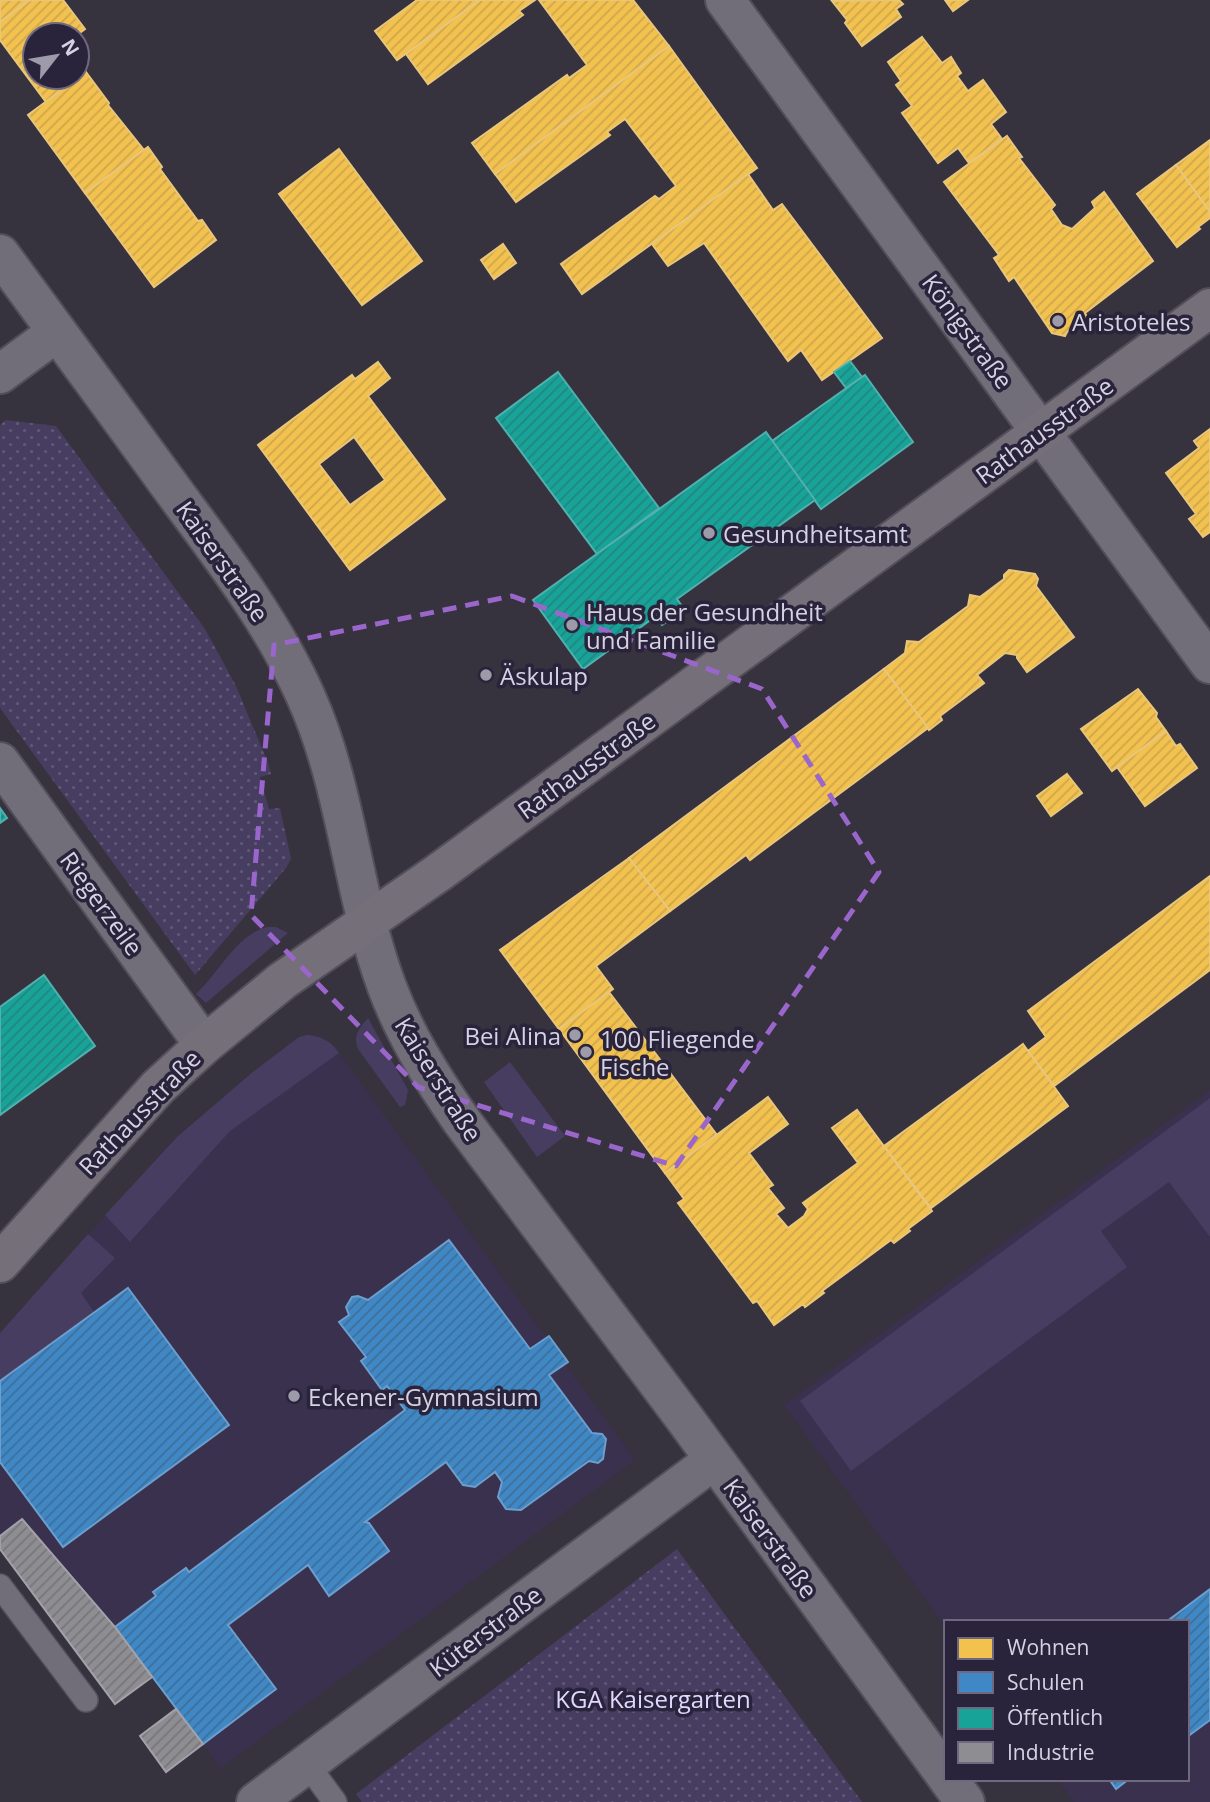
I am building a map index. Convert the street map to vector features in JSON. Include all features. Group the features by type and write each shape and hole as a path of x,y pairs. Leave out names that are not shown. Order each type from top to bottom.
{"main road":[{"name":"Rathausstraße","path":"0,1264 141,1106 204,1045 292,974 367,923 1210,308"}],"street":[{"name":"Königstraße","path":"725,0 1210,664"},
{"name":"Kaiserstraße","path":"0,254 237,579 288,660 316,719 339,799 367,923 386,985 413,1045 438,1086 944,1773"},
{"path":"0,374 57,332"},
{"name":"Riegerzeile","path":"0,762 204,1045"},
{"name":"Küterstraße","path":"256,1802 714,1460"},
{"name":"Kaiserstraße","path":"950,1781 965,1802"}],"lane":[{"path":"0,1586 86,1700"},
{"path":"307,1765 335,1802"}],"highlighted area":[{"path":"512,596 762,689 879,872 676,1166 418,1087 251,915 274,645"}],"shaded area":[{"name":"Eckener-Gymnasium","path":"307,1035 328,1041 336,1049 635,1460 221,1768 115,1627 0,1536 0,1333 176,1138 254,1071 299,1037"},
{"path":"1210,1090 1210,1802 1074,1802 1058,1781 1189,1781 1189,1620 944,1620 944,1624 784,1405"}],"green space":[{"path":"6,420 56,426 205,629 236,686 268,763 271,774 260,777 269,809 280,808 291,859 195,975 0,708 0,425"},
{"path":"276,927 288,933 206,1003 196,994 237,946 256,931"},
{"path":"368,1018 408,1090 405,1105 400,1107 358,1049 357,1036"},
{"path":"307,1035 325,1040 339,1053 230,1131 130,1242 105,1215 177,1137 254,1071 299,1037"},
{"path":"510,1062 565,1136 537,1157 484,1082"},
{"path":"1210,1098 1210,1237 1169,1182 1101,1231 1127,1267 851,1471 800,1401"},
{"path":"88,1234 115,1258 81,1293 94,1312 0,1381 0,1333"},
{"name":"KGA Kaisergarten","path":"677,1549 862,1802 362,1802 356,1794"}],"building: Wohnen":[{"path":"0,0 30,0 0,22"},
{"path":"30,0 63,0 79,21 21,21 21,68 0,40 0,22"},
{"path":"417,0 480,0 397,60 375,31"},
{"path":"480,0 535,0 519,11 523,15 428,84 406,54"},
{"path":"539,0 633,0 669,46 495,174 472,143 567,75 569,78 587,65"},
{"path":"899,0 903,4 896,9 901,17 862,46 832,1"},
{"path":"945,0 968,0 953,11"},
{"path":"922,37 942,63 951,57 961,73 957,76 968,91 983,80 1006,112 991,124 1002,139 969,163 958,148 938,163 902,113 912,106 896,85 901,81 888,62"},
{"path":"669,46 757,168 582,294 561,264 655,196 659,199 676,186 625,119 607,132 610,135 516,202 495,174"},
{"path":"91,79 144,150 85,193 28,115 60,91 91,91"},
{"path":"38,91 61,91 46,102"},
{"path":"1007,136 1022,157 1019,158 1055,205 1051,209 1062,225 1072,229 1095,208 1092,202 1104,192 1153,261 1085,313 1087,317 1065,336 1052,333 1014,277 1009,281 994,258 999,255 944,182"},
{"path":"1210,140 1210,212 1176,165"},
{"path":"148,147 162,167 160,169 198,221 202,220 216,240 154,287 85,193"},
{"path":"339,149 422,261 362,305 279,194"},
{"path":"1176,165 1210,212 1210,218 1198,227 1200,229 1177,247 1137,194"},
{"path":"748,174 773,210 782,204 882,338 822,380 801,350 788,361 704,243 668,266 652,244"},
{"path":"503,244 516,263 494,279 481,260"},
{"path":"378,362 390,378 368,396 445,499 350,570 258,445 352,375 355,379","holes":["354,437 385,480 350,505 319,464"]},
{"path":"1210,429 1210,532 1203,537 1189,519 1196,514 1166,473 1199,448 1194,441"},
{"path":"1009,570 1035,574 1038,579 1036,586 1074,637 1027,672 1017,655 1005,653 977,675 984,683 940,716 942,720 929,730 884,669 905,653 907,641 919,642 968,606 970,595 980,597 1004,579"},
{"path":"884,669 928,728 750,860 746,855 670,911 629,858"},
{"path":"1138,689 1157,713 1156,717 1166,731 1112,771 1081,729"},
{"path":"1166,731 1176,746 1180,744 1197,768 1145,806 1117,767"},
{"path":"1067,774 1082,793 1051,816 1037,796"},
{"path":"629,858 670,911 596,966 613,989 559,1029 500,950"},
{"path":"1210,876 1210,970 1054,1086 1028,1051 1046,1037 1028,1011"},
{"path":"609,992 717,1135 665,1173 559,1029"},
{"path":"1023,1044 1068,1106 931,1208 884,1146"},
{"path":"768,1097 788,1124 749,1153 773,1185 768,1188 784,1208 776,1214 788,1228 804,1216 808,1209 803,1203 858,1163 832,1128 857,1110 932,1211 894,1243 891,1240 822,1291 824,1293 805,1307 803,1304 774,1325 757,1301 753,1303 678,1203 684,1199 665,1173"}],"building: Schulen":[{"path":"449,1240 530,1349 549,1336 568,1362 549,1375 592,1433 602,1434 606,1439 603,1459 598,1463 589,1461 521,1510 506,1509 498,1497 502,1482 495,1472 475,1487 463,1485 446,1462 365,1522 369,1523 389,1551 329,1596 308,1565 228,1625 276,1689 203,1744 115,1627 156,1596 153,1592 186,1568 189,1572 405,1410 387,1386 382,1390 361,1361 366,1357 339,1322 349,1315 346,1307 352,1297 368,1300"},
{"path":"128,1288 229,1425 63,1547 0,1462 0,1381"},
{"path":"1210,1589 1210,1720 1189,1736 1189,1620 1169,1620"},
{"path":"1110,1781 1126,1781 1116,1789"}],"building: Öffentlich":[{"path":"850,361 862,377 846,388 834,372"},
{"path":"558,372 659,508 597,554 496,418"},
{"path":"865,375 913,442 821,509 772,441"},
{"path":"766,432 815,500 677,599 684,609 662,625 656,616 583,669 533,600"},
{"path":"0,808 7,818 0,823"},
{"path":"44,975 95,1046 0,1115 0,1007"}],"building: Industrie":[{"path":"22,1519 115,1627 152,1677 115,1704 0,1549 0,1536"},
{"path":"176,1709 203,1744 166,1772 140,1736"}],"place":[{"name":"Aristoteles","path":"1058,321"},
{"name":"Gesundheitsamt","path":"709,533"},
{"name":"Haus der Gesundheit und Familie","path":"572,625"},
{"name":"Äskulap","path":"486,675"},
{"name":"Bei Alina","path":"575,1035"},
{"name":"100 Fliegende Fische","path":"586,1052"},
{"name":"Eckener-Gymnasium","path":"294,1396"}]}
